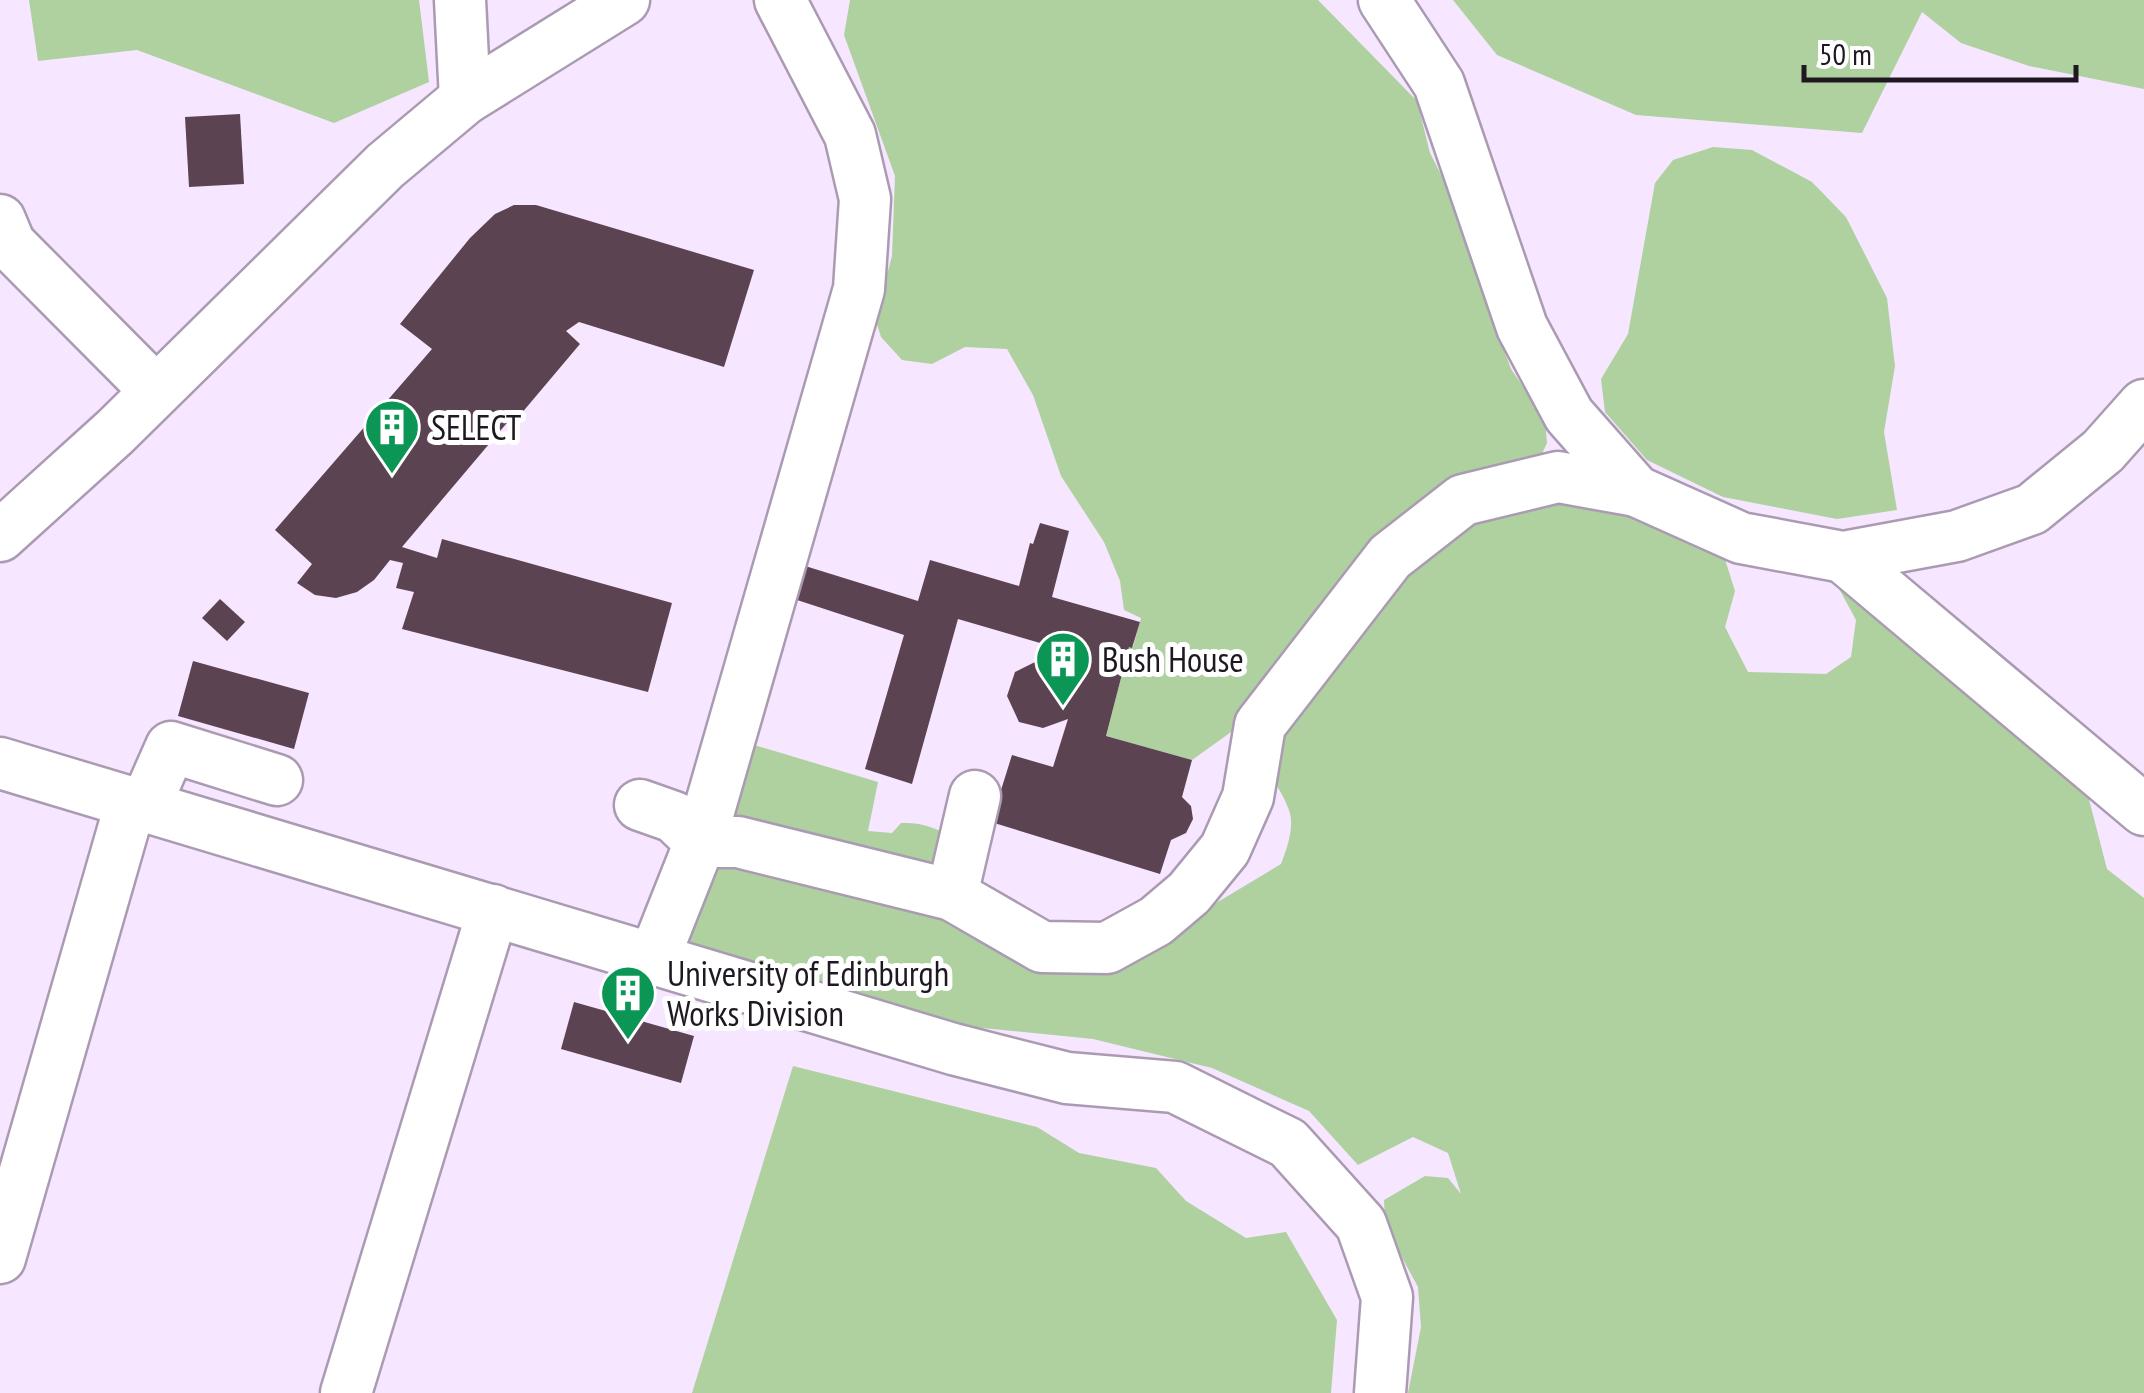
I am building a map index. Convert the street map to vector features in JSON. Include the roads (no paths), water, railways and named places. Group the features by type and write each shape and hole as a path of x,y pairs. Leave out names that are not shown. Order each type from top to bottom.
{"street":[{"path":"460,0 465,99"},
{"path":"0,536 156,391 385,166 465,99 624,0"},
{"path":"654,958 700,842 859,289 865,199 850,135 780,0"},
{"path":"1384,0 1439,84 1522,326 1569,416 1636,491"},
{"path":"0,220 10,244 156,391"},
{"path":"640,805 674,817 700,842 738,842 952,895 1042,947 1107,948 1156,921 1189,893 1225,849 1248,797 1260,726 1390,558 1463,500 1558,477 1636,491 1740,538 1843,557 1957,536 2032,508 2103,451 2144,405"},
{"path":"1843,557 2144,810"},
{"path":"0,1258 138,804 170,747 277,780"},
{"path":"0,762 953,1049 1066,1078 1174,1087 1288,1142 1361,1224 1388,1296 1380,1393"},
{"path":"952,895 975,796"},
{"path":"346,1393 494,910"}],"place":[{"name":"SELECT","path":"392,476"},
{"name":"Bush House","path":"1063,708"},
{"name":"University of Edinburgh Works Division","path":"628,1042"}]}
